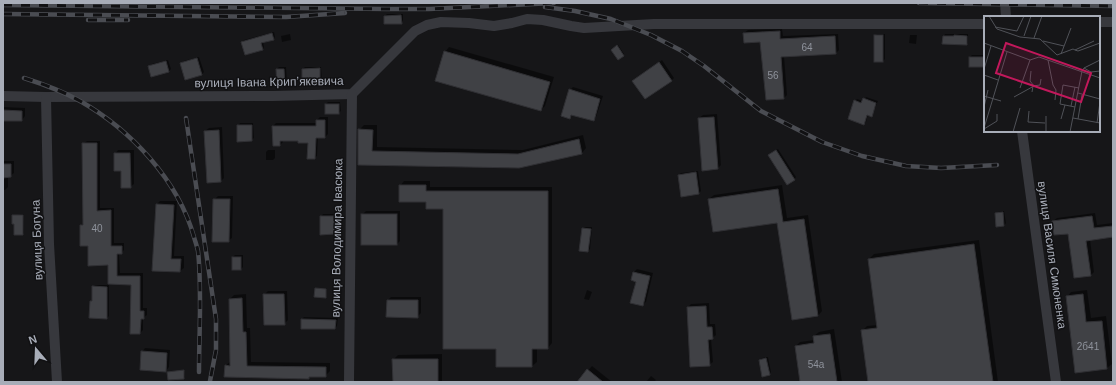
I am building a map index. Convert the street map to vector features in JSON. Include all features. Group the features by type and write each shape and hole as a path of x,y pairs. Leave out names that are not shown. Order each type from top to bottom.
{"street":[{"path":"1005,3 1006,16"},
{"name":"вулиця Івана Крипʼякевича","path":"3,96 272,96 352,94 415,31 427,25 441,22 494,26 527,19 543,20 584,28 654,24 984,24"},
{"path":"1100,22 1113,22"},
{"name":"вулиця Володимира Івасюка","path":"349,382 352,94"},
{"name":"вулиця Богуна","path":"46,97 49,244 56,382"},
{"name":"вулиця Василя Симоненка","path":"1022,132 1056,382"}],"building":[{"path":"401,15 402,24 384,24 384,16"},
{"path":"780,31 780,39 835,36 836,54 781,57 784,99 766,100 760,42 744,43 743,33"},
{"path":"272,33 274,40 261,43 263,50 245,55 241,42"},
{"path":"874,35 883,35 883,62 874,62"},
{"path":"943,36 967,36 967,45 942,44"},
{"path":"617,45 624,56 618,60 611,50"},
{"path":"444,51 550,82 541,111 435,81"},
{"path":"969,57 984,57 984,67 969,67"},
{"path":"197,58 202,75 185,80 180,63"},
{"path":"166,61 169,72 151,77 148,66"},
{"path":"659,62 672,81 645,99 632,81"},
{"path":"320,68 319,84 302,85 302,69"},
{"path":"276,69 284,69 285,86 277,87"},
{"path":"569,89 600,99 594,121 571,115 570,119 561,116"},
{"path":"863,98 876,103 872,117 867,115 864,125 848,119 854,100 861,103"},
{"path":"325,104 339,104 339,114 325,114"},
{"path":"3,110 22,111 22,121 3,121"},
{"path":"714,117 718,169 702,171 698,118"},
{"path":"316,120 325,120 325,138 316,138 315,159 307,159 308,143 298,143 298,141 280,141 280,146 273,146 272,126 316,126"},
{"path":"237,125 252,125 252,141 237,142"},
{"path":"358,129 373,130 372,151 518,154 579,139 582,154 519,168 358,165"},
{"path":"219,130 221,182 207,183 204,131"},
{"path":"82,143 97,143 97,211 111,210 111,246 122,246 122,254 117,254 117,276 140,276 140,311 144,311 144,319 141,319 140,334 130,334 131,285 108,284 108,265 88,266 88,246 80,246 80,225 83,225"},
{"path":"776,150 795,180 787,185 768,155"},
{"path":"114,153 130,153 131,188 121,188 121,171 114,171"},
{"path":"3,164 11,164 11,177 3,178"},
{"path":"696,172 699,194 681,197 678,175"},
{"path":"399,185 426,185 426,191 548,191 548,349 532,349 532,367 496,367 496,349 443,349 443,209 426,209 426,202 399,202"},
{"path":"778,189 783,222 804,219 818,316 792,320 777,223 713,232 708,199"},
{"path":"213,199 230,199 229,242 212,242"},
{"path":"156,204 174,205 171,259 181,259 180,272 152,271"},
{"path":"1003,212 1004,226 996,227 995,213"},
{"path":"361,214 397,214 397,245 361,245"},
{"path":"12,215 23,215 23,235 14,235"},
{"path":"320,216 334,216 336,230 334,230 334,234 320,235"},
{"path":"1092,216 1094,228 1113,226 1113,237 1086,241 1091,276 1074,278 1068,234 1054,235 1052,221"},
{"path":"582,228 591,229 588,252 579,251"},
{"path":"974,244 993,382 868,382 861,330 877,328 868,259"},
{"path":"232,257 241,257 241,270 232,270"},
{"path":"633,272 650,276 643,306 630,303 636,282 631,280"},
{"path":"92,286 107,287 107,319 89,318 90,301 92,301"},
{"path":"315,288 326,289 326,298 314,297"},
{"path":"263,294 284,294 285,325 264,325"},
{"path":"1083,294 1086,322 1102,321 1107,369 1075,373 1066,296"},
{"path":"242,298 243,332 246,332 247,366 326,367 326,377 309,377 309,379 224,377 225,365 230,366 229,299"},
{"path":"387,300 418,300 418,318 386,317"},
{"path":"706,306 707,327 712,327 713,339 708,340 710,366 690,367 687,307"},
{"path":"301,319 336,320 335,329 301,329"},
{"path":"830,334 837,382 800,382 795,346 814,343 813,336"},
{"path":"141,351 167,353 166,372 140,370"},
{"path":"766,358 770,375 762,377 759,360"},
{"path":"392,359 438,359 438,382 393,382"},
{"path":"587,369 603,382 577,382"},
{"path":"184,370 184,379 168,380 167,372"}],"railway":[{"path":"3,5 429,9 554,3"},
{"path":"919,3 1113,6"},
{"path":"545,7 575,11 611,19 651,35 682,51 704,66 761,111 822,142 862,156 906,166 941,168 997,165"},
{"path":"3,14 286,17 345,13"},
{"path":"88,20 128,20"},
{"path":"24,78 73,97 117,126 150,158 177,196 187,216 198,251 200,272 199,372"},
{"path":"186,118 216,319 216,350 210,381"}]}
